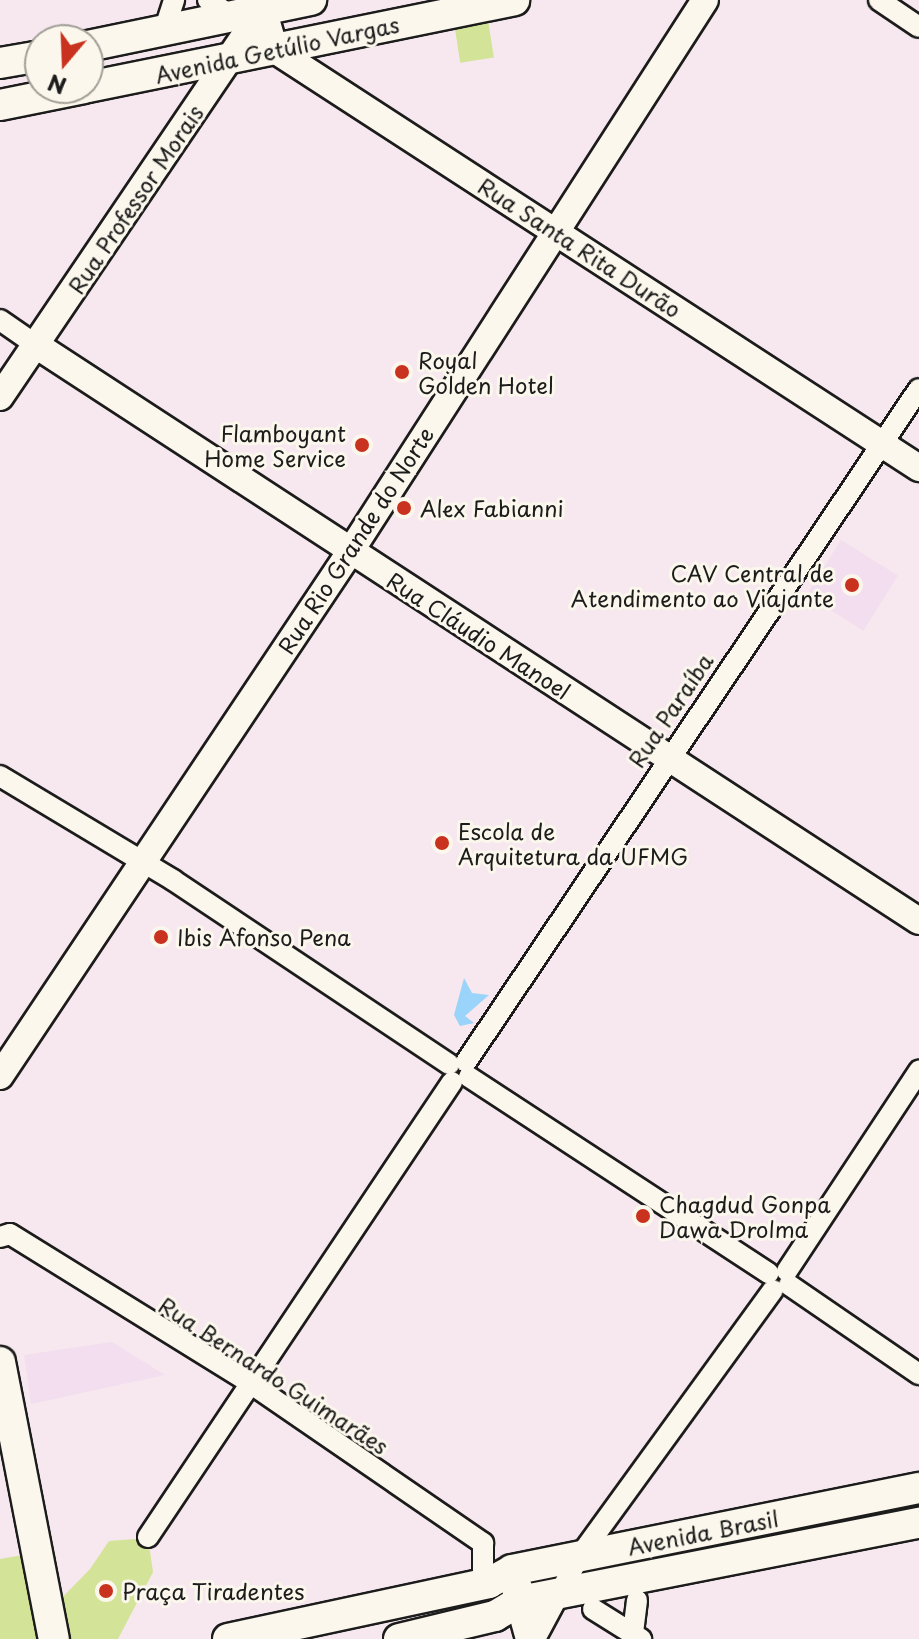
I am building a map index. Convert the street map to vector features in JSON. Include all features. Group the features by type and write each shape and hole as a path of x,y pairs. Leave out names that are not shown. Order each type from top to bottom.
{"main road":[{"name":"Avenida Getúlio Vargas","path":"104,43 164,31 219,8 311,0"},
{"name":"Avenida Getúlio Vargas","path":"104,84 514,0"},
{"path":"0,63 24,59"},
{"name":"Avenida Getúlio Vargas","path":"0,105 24,100"},
{"path":"0,1362 54,1639"},
{"name":"Avenida Brasil","path":"399,1639 919,1488"},
{"name":"Avenida Brasil","path":"530,1601 919,1506"},
{"name":"Avenida Brasil","path":"228,1639 530,1601 919,1523"},
{"name":"Avenida Brasil","path":"530,1601 593,1609 919,1543"}],"street":[{"path":"164,31 174,0"},
{"name":"Rua Rio Grande do Norte","path":"0,1076 137,866 350,552 554,230 705,0"},
{"path":"879,0 919,27"},
{"path":"266,4 275,50"},
{"name":"Rua Professor Morais","path":"0,397 266,4"},
{"name":"Rua Santa Rita Durão","path":"275,50 919,468"},
{"name":"Rua Cláudio Manoel","path":"0,320 350,552 919,921"},
{"name":"Rua Paraíba","path":"148,1537 667,756 919,389"},
{"path":"0,776 137,866 173,880 919,1374"},
{"path":"530,1601 779,1280 919,1071"},
{"name":"Rua Bernardo Guimarães","path":"5,1236 250,1383 483,1543 530,1601"},
{"path":"637,1600 637,1636"},
{"path":"593,1609 637,1636"}],"shaded area":[{"name":"CAV Central de Atendimento ao Viajante","path":"841,540 898,576 863,631 807,595"},
{"path":"112,1342 165,1375 31,1404 24,1355"}],"green space":[{"path":"487,14 494,57 460,63 453,19"},
{"name":"Praça Tiradentes","path":"148,1538 153,1572 118,1639 0,1639 0,1559 34,1553 51,1609 90,1569 109,1541"}],"water":[{"path":"464,978 472,993 489,995 465,1016 474,1023 460,1026 454,1015"}],"place":[{"name":"Royal Golden Hotel","path":"402,372"},
{"name":"Flamboyant Home Service","path":"362,445"},
{"name":"Alex Fabianni","path":"404,508"},
{"name":"CAV Central de Atendimento ao Viajante","path":"852,585"},
{"name":"Escola de Arquitetura da UFMG","path":"442,843"},
{"name":"Ibis Afonso Pena","path":"161,937"},
{"name":"Chagdud Gonpa Dawa Drolma","path":"643,1216"},
{"name":"Praça Tiradentes","path":"106,1591"}]}
